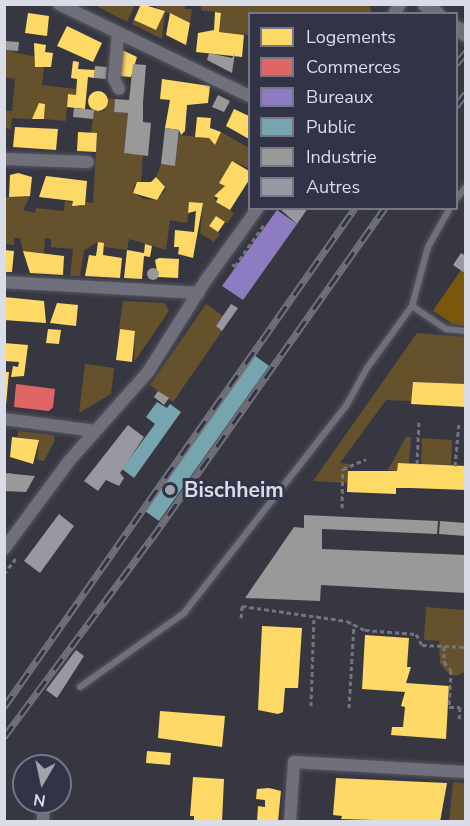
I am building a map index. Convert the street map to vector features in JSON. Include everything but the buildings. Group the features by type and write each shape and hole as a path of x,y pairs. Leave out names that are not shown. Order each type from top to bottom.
{"street":[{"path":"59,4 248,96"},
{"path":"118,33 114,79 119,89"},
{"path":"4,159 88,162"},
{"path":"4,549 95,431 135,388 257,210"},
{"path":"4,282 199,293"},
{"path":"4,419 95,431"},
{"path":"290,822 294,762 465,771"}],"lane":[{"path":"80,687 184,613 346,406 367,368 412,306 428,247 449,210"},
{"path":"412,306 446,329 465,331"}],"path":[{"path":"236,266 267,221"},
{"path":"417,464 419,420"},
{"path":"456,465 459,422"},
{"path":"342,508 343,469 366,459"},
{"path":"241,618 242,606 314,616 354,624 365,630 416,634 422,645 465,647"},
{"path":"310,706 314,616"},
{"path":"349,708 354,624"},
{"path":"444,646 444,662 451,670 449,706 460,707 459,721"}],"shaded area":[{"path":"95,4 135,5 127,22"},
{"path":"151,5 185,5 185,9 192,9 190,23 165,12 162,39 132,24 134,20 156,30 165,11"},
{"path":"201,5 369,5 372,12 248,12 248,35 219,32 221,13 201,10"},
{"path":"5,50 36,57 35,67 44,67 42,85 76,89 76,95 68,94 66,121 44,119 45,104 40,103 32,119 12,118 11,129 5,128 4,111 12,111 15,79 5,77"},
{"path":"107,98 115,99 114,112 128,113 124,153 143,155 141,182 134,185 133,193 144,199 157,200 166,189 156,177 161,164 175,165 179,135 209,138 215,145 221,132 248,147 248,168 232,161 219,183 225,186 214,196 216,202 234,213 227,223 216,216 209,225 220,234 214,242 200,233 203,203 190,202 187,223 170,220 166,250 129,239 127,250 104,247 104,243 98,242 84,250 80,276 70,276 73,249 51,247 51,239 45,238 44,253 23,251 20,238 14,238 14,245 5,244 4,197 30,196 23,210 35,213 36,208 64,211 65,200 81,207 85,202 93,203 97,133 91,133 94,110 105,111"},
{"path":"461,270 465,274 465,326 453,324 433,311"},
{"path":"123,301 165,303 169,311 134,362 135,331 119,329"},
{"path":"206,304 223,316 216,326 222,331 173,402 150,385"},
{"path":"417,333 465,337 465,384 413,382 412,401 386,400 340,463 349,464 347,483 313,481"},
{"path":"85,364 114,368 111,394 79,413"},
{"path":"18,431 53,435 55,440 44,461 37,460 39,440 18,437"},
{"path":"406,437 411,437 409,463 398,463 397,471 388,470"},
{"path":"422,438 452,440 451,465 421,464"},
{"path":"426,607 465,610 465,672 456,676 448,673 440,663 439,641 424,640"},
{"path":"453,782 465,783 465,821 449,821"}],"railway":[{"path":"458,62 466,52"},
{"path":"458,103 466,93"},
{"path":"4,707 354,210"},
{"path":"4,737 152,538 384,210"}],"place":[{"name":"Bischheim","path":"170,490"}]}
